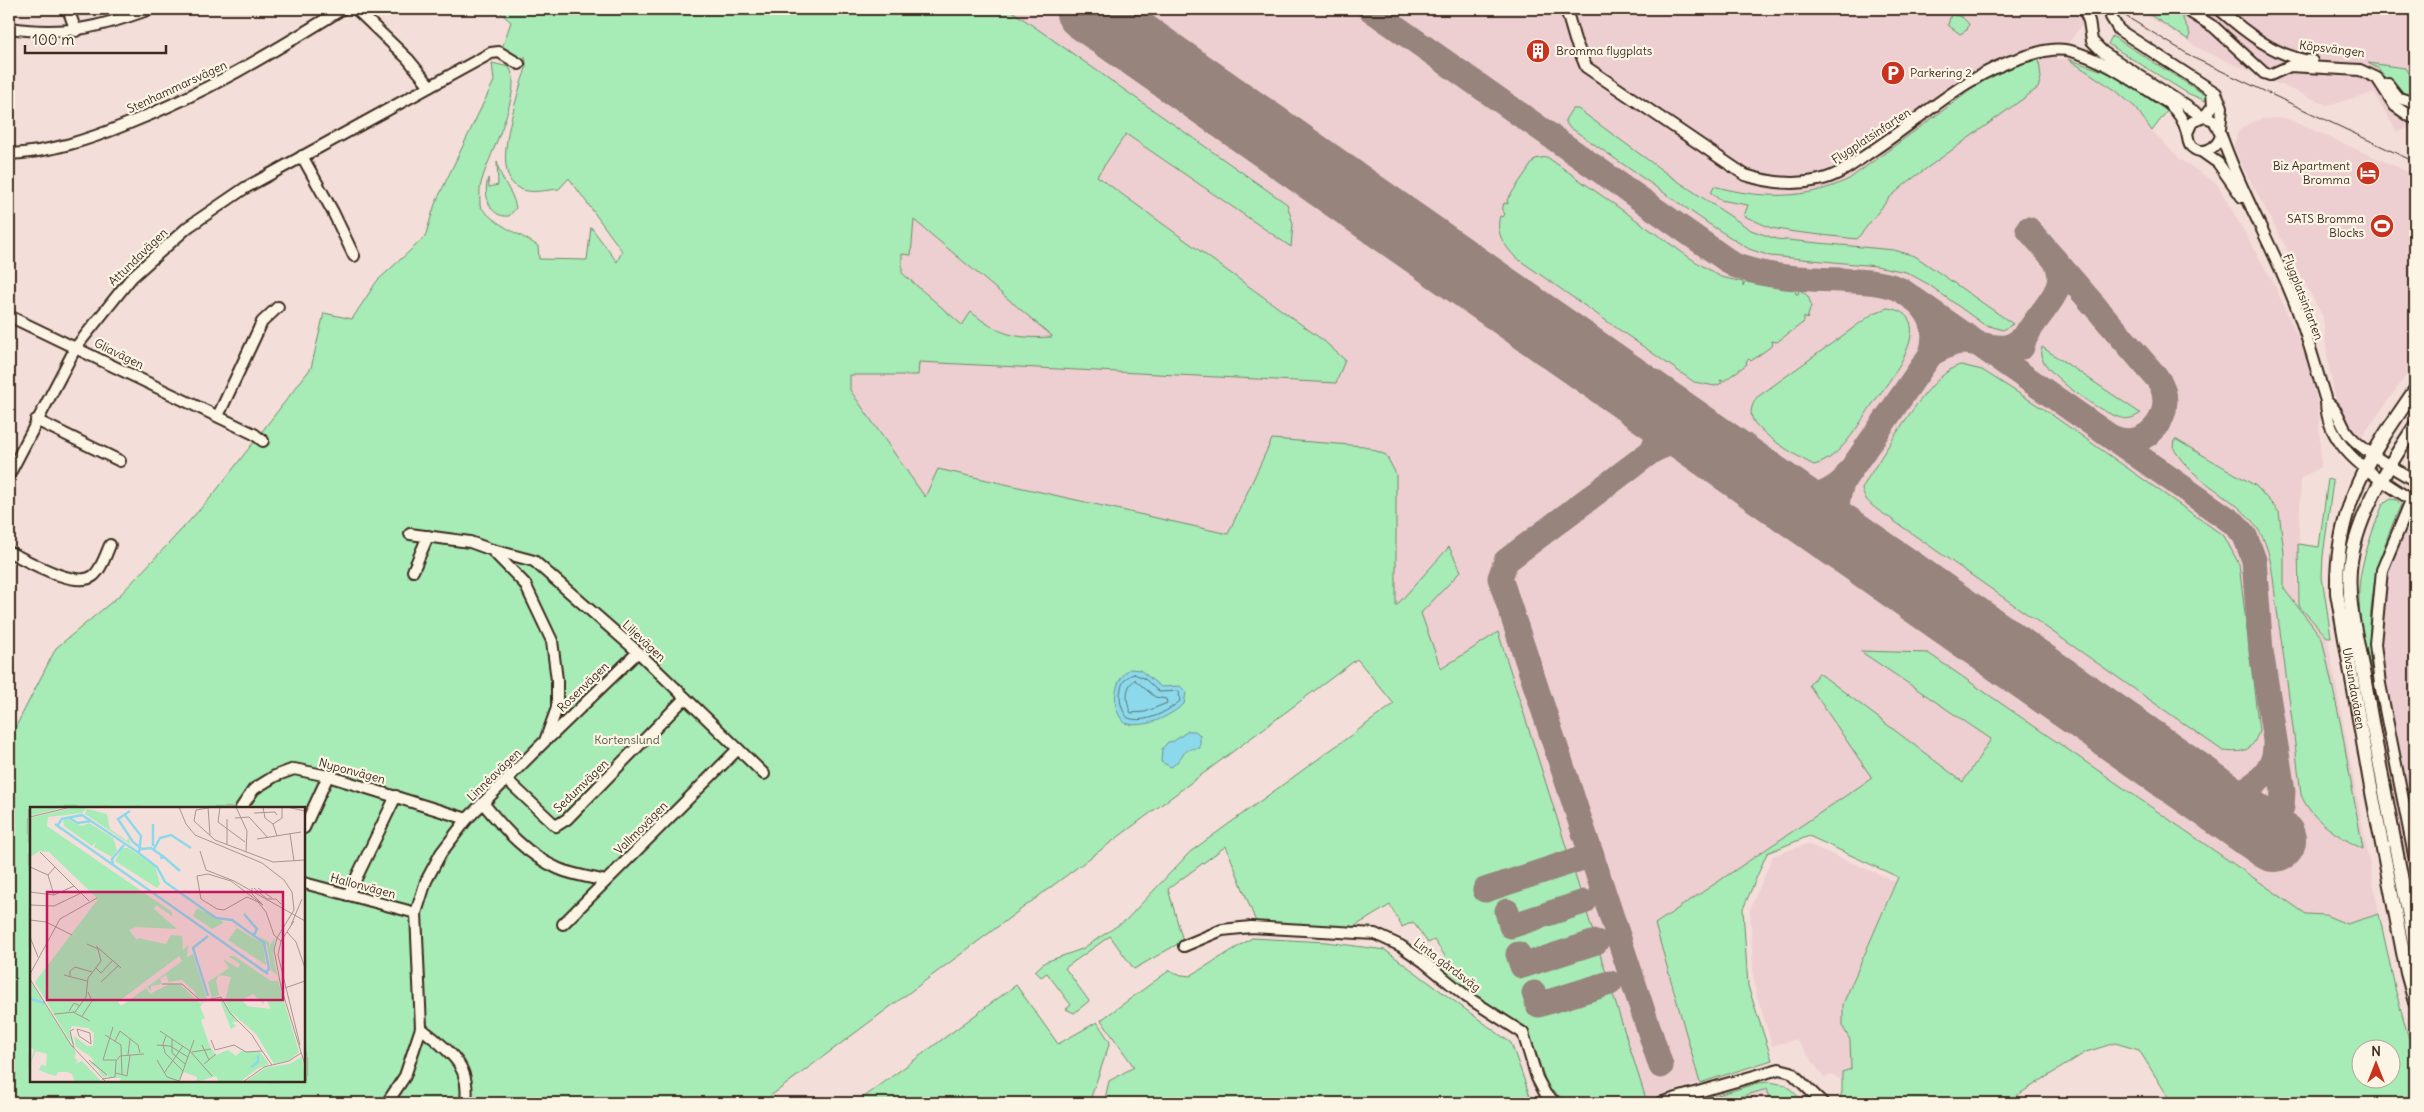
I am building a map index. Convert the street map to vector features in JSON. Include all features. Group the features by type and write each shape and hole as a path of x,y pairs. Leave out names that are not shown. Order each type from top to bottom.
{"main road":[{"name":"Ulvsundavägen","path":"2415,390 2372,454 2350,500 2339,539 2337,593 2370,782 2407,973 2415,1002"},
{"name":"Ulvsundavägen","path":"2415,426 2381,480 2356,542 2350,569 2350,594 2374,733 2415,947"}],"street":[{"path":"68,9 76,31"},
{"path":"9,28 38,32 76,31 110,24 150,9"},
{"name":"Stenhammarsvägen","path":"9,154 32,153 80,143 158,112 257,62 342,9"},
{"path":"356,9 408,59 430,86"},
{"name":"Flygplatsinfarten","path":"1566,9 1575,40 1586,67 1745,175 1768,182 1792,184 1821,180 1845,170 1910,126 1963,86 1998,64 2050,50 2070,51 2098,60 2168,103 2177,111 2187,133"},
{"path":"2084,9 2089,21 2092,41 2103,52 2204,117 2214,120 2220,132"},
{"path":"2111,9 2111,17 2119,30 2212,91 2218,97 2222,107 2217,145 2201,151 2190,145 2187,133 2192,122 2204,117 2213,106 2212,91"},
{"name":"Köpsvängen","path":"2185,9 2214,27 2264,73 2270,75 2290,66 2360,70 2377,78 2395,106 2413,119"},
{"name":"Köpsvängen","path":"2219,9 2236,24 2293,58 2366,65 2377,70 2399,98 2414,101 2408,111 2413,119"},
{"name":"Attundavägen","path":"9,476 36,420 76,347 132,277 188,228 245,188 491,52 499,52 519,64"},
{"name":"Flygplatsinfarten","path":"2220,132 2249,205 2292,295 2326,401 2326,416 2335,438 2381,480 2413,495"},
{"name":"Flygplatsinfarten","path":"2201,151 2218,163 2249,205"},
{"path":"302,156 333,212 354,256"},
{"path":"218,416 262,322 278,307"},
{"name":"Gliavägen","path":"9,316 218,416 254,434 262,441"},
{"name":"Flygplatsinfarten","path":"2326,401 2337,410 2349,434 2372,454 2415,481"},
{"path":"36,420 120,461"},
{"path":"2413,495 2382,570 2376,644 2380,684 2415,860"},
{"name":"Linnéavägen","path":"387,1103 405,1076 421,1028 416,913 426,881 441,853 467,819 545,741 557,708 557,680 552,641 525,584 492,550 470,542 410,534"},
{"path":"413,570 428,536"},
{"path":"9,552 51,573 70,578 84,578 92,577 96,572 110,545"},
{"name":"Liljevägen","path":"492,550 534,561 638,652 764,774"},
{"name":"Rosenvägen","path":"545,741 638,652"},
{"name":"Sedumvägen","path":"507,780 556,826 567,819 685,698"},
{"name":"Vallmovägen","path":"563,924 738,749"},
{"name":"Nyponvägen","path":"242,807 254,789 274,776 294,769 328,776 467,819"},
{"path":"305,826 328,776"},
{"path":"348,895 396,796"},
{"path":"483,803 508,833 535,856 561,870 605,881"},
{"name":"Hallonvägen","path":"305,884 416,913"},
{"name":"Linta gårdsväg","path":"1184,946 1222,930 1251,926 1375,934 1389,939 1424,962 1467,997 1523,1034 1536,1078 1546,1095 1556,1103"},
{"path":"421,1028 449,1052 464,1070 468,1092 466,1103"},
{"path":"1659,1103 1778,1068 1791,1072 1823,1103"}],"shaded area":[{"path":"549,9 2094,9 2056,59 2068,59 2115,90 2136,108 2152,131 2180,159 2217,184 2274,284 2306,356 2318,405 2321,464 2320,467 2301,478 2297,584 2299,605 2327,637 2379,914 2380,989 2365,1040 2352,1040 2352,1077 1809,836 1767,853 1743,909 1748,986 1772,1060 1633,1103 1569,1103 1548,1088 1383,610 925,498 850,390 849,359"},
{"path":"2136,9 2415,9 2415,125 2397,132 2374,93 2327,105 2204,51"},
{"path":"2285,118 2415,175 2415,363 2356,445 2342,430 2328,361 2323,317 2234,147 2237,134 2244,126 2261,119"},
{"path":"2415,474 2415,919 2391,794 2371,669 2369,633 2371,595 2378,562 2391,526"},
{"path":"1807,844 1895,881 1843,1004 1843,1027 1850,1040 1851,1069 1842,1072 1843,1080 1831,1075 1824,1077 1796,1039 1772,1046 1754,985 1750,910 1773,856"},
{"path":"1767,1089 1772,1103 1718,1103"}],"green space":[{"name":"Kortenslund","path":"496,9 1009,9 1287,204 1293,224 1291,247 1126,134 1097,176 1324,341 1345,360 1336,383 919,362 918,375 850,375 850,390 925,497 938,469 1228,534 1272,439 1364,446 1386,455 1396,474 1396,606 1449,547 1461,571 1421,613 1441,669 1498,632 1646,1099 1633,1103 1569,1103 1548,1088 1528,1029 1471,992 1441,968 1445,956 1434,940 1428,943 1413,922 1402,927 1390,905 1352,928 1256,922 1226,846 1168,889 1183,941 1134,969 1110,936 1065,968 1089,1001 1074,1013 1066,1009 1071,1005 1047,973 1041,977 1035,971 1045,962 1082,949 1126,920 1190,852 1394,704 1357,659 761,1103 9,1103 9,740 56,648 120,595 212,496 311,368 324,313 352,319 377,281 425,237 435,204 494,81 492,63 509,67 513,77 513,90 504,122 481,183 480,206 499,224 538,246 539,259 587,260 591,227 617,262 622,251 569,178 559,189 539,191 520,189 511,182 507,170 507,140 526,64 525,57 519,58 501,51 511,22","holes":["914,220 1052,336 1027,337 1008,334 999,331 971,312 962,325 902,273 902,254 911,255"]},
{"path":"2141,9 2178,9 2190,34 2189,40"},
{"path":"1951,14 1962,17 1969,24 1967,30 1960,34 1948,25"},
{"path":"2112,36 2207,96 2206,101 2187,93 2108,44"},
{"path":"2068,59 2100,70 2107,70 2167,111 2152,131 2136,108 2115,90"},
{"path":"2039,60 2041,78 2038,88 1909,181 1889,198 1857,239 1771,228 1744,216 1748,205 1720,200 1711,193 1714,186 1748,193 1783,195 1817,191 1833,186 1849,179 1986,79 2014,65"},
{"path":"2368,63 2405,68 2412,79 2413,96 2409,98 2394,90 2379,69"},
{"path":"1572,109 1578,109 1670,176 1751,230 1776,239 1894,250 1915,256 2013,324 2003,330 1983,324 1928,284 1906,272 1876,266 1770,256 1749,249 1709,224 1568,126 1565,120"},
{"path":"1547,157 1693,260 1721,277 1743,282 1743,286 1746,282 1795,290 1796,294 1798,294 1799,290 1806,294 1811,306 1807,319 1804,317 1804,322 1777,342 1772,341 1773,345 1751,361 1749,359 1746,361 1747,364 1724,381 1720,380 1722,383 1715,386 1694,382 1515,257 1504,243 1500,233 1499,222 1500,216 1503,217 1505,214 1502,210 1504,203 1508,204 1507,200 1535,159"},
{"path":"497,161 500,173 516,208 509,216 502,216 492,209 487,198 488,178 489,187 498,185"},
{"path":"1887,308 1903,313 1910,323 1911,336 1907,350 1890,380 1856,430 1833,456 1814,465 1780,445 1757,426 1751,414 1756,398 1874,313"},
{"path":"2042,347 2141,413 2132,418 2122,418 2102,410 2089,402 2052,372 2041,355"},
{"path":"1961,365 1982,370 2042,408 2224,536 2239,564 2259,731 2253,743 2246,750 2236,752 2223,751 1879,511 1866,499 1862,489 1910,414 1937,381 1949,370"},
{"path":"2175,439 2256,486 2279,512 2284,552 2284,589 2322,638 2341,726 2363,849 2327,827 2312,813 2301,795 2272,568 2263,538 2258,529 2239,508 2182,461 2174,449"},
{"path":"2328,479 2333,481 2322,577 2331,637 2327,637 2299,606 2298,544 2319,547"},
{"path":"2391,499 2397,500 2401,505 2384,546 2374,585 2370,625 2371,669 2361,624 2360,578 2367,550 2383,504"},
{"path":"1860,651 1928,653 2306,914 2325,915 2347,924 2379,914 2396,992 2415,1061 2415,1103 2253,1103 2245,1096 2243,1103 2172,1103 2139,1050 2115,1043 2086,1052 2005,1103 1838,1103 1842,1092 1842,1072 1851,1069 1850,1040 1843,1027 1843,1004 1898,877 1809,836 1767,853 1743,909 1748,986 1772,1060 1700,1083 1655,924 1872,778 1809,685 1819,673 1963,782 1991,739"},
{"path":"1252,938 1326,942 1385,950 1511,1043 1531,1099 1535,1103 1104,1103 1109,1081 1134,1067 1101,1020 1170,970 1175,974 1190,976"},
{"path":"1016,985 1058,1044 1097,1022 1110,1042 1089,1103 856,1103"},
{"path":"1769,1082 1786,1085 1805,1103 1772,1103 1767,1089 1718,1103 1691,1103 1758,1083"}],"water":[{"path":"1130,669 1140,670 1161,687 1180,686 1186,692 1184,704 1156,721 1141,724 1125,723 1117,710 1116,695 1120,680"},
{"path":"1188,731 1195,731 1200,735 1200,748 1189,750 1171,767 1161,762 1162,749 1168,742 1174,741"}],"taxiway":[{"path":"1370,9 1734,265 1773,275 1871,282 1901,290 2235,524 2245,536 2254,560 2261,651 2283,791 2282,807 2275,821 2263,827 2251,824"},
{"path":"2028,229 2157,378 2163,390 2165,402 2163,414 2149,434 2138,439 2126,441 2112,437"},
{"path":"2022,347 2032,325 2055,294 2060,272 2055,260"},
{"path":"1920,304 1928,315 1933,327 1934,339 1931,354 1949,345 1961,342 2004,347 2012,345 2027,332"},
{"path":"1843,481 1931,354"},
{"path":"1645,399 1656,411 1659,423 1658,436 1652,451 1680,440 1710,445"},
{"path":"1652,451 1506,561 1500,578 1661,1066"},
{"path":"1783,496 1800,498 1815,496 1829,491 1843,481 1838,498 1837,511 1840,525 1847,541"},
{"path":"2193,784 2223,794 2242,791 2266,773 2274,755 2275,745"},
{"path":"1485,890 1592,855"},
{"path":"1507,911 1511,926 1584,902"},
{"path":"1518,954 1522,966 1596,942"},
{"path":"1534,993 1538,1005 1610,983"}],"runway":[{"path":"1087,9 2274,840"}],"tram line":[{"path":"2114,9 2196,59 2415,162"}],"place":[{"name":"Bromma flygplats","path":"1538,51"},
{"name":"Parkering 2","path":"1893,73"},
{"name":"Biz Apartment Bromma","path":"2368,173"},
{"name":"SATS Bromma Blocks","path":"2382,226"}]}
